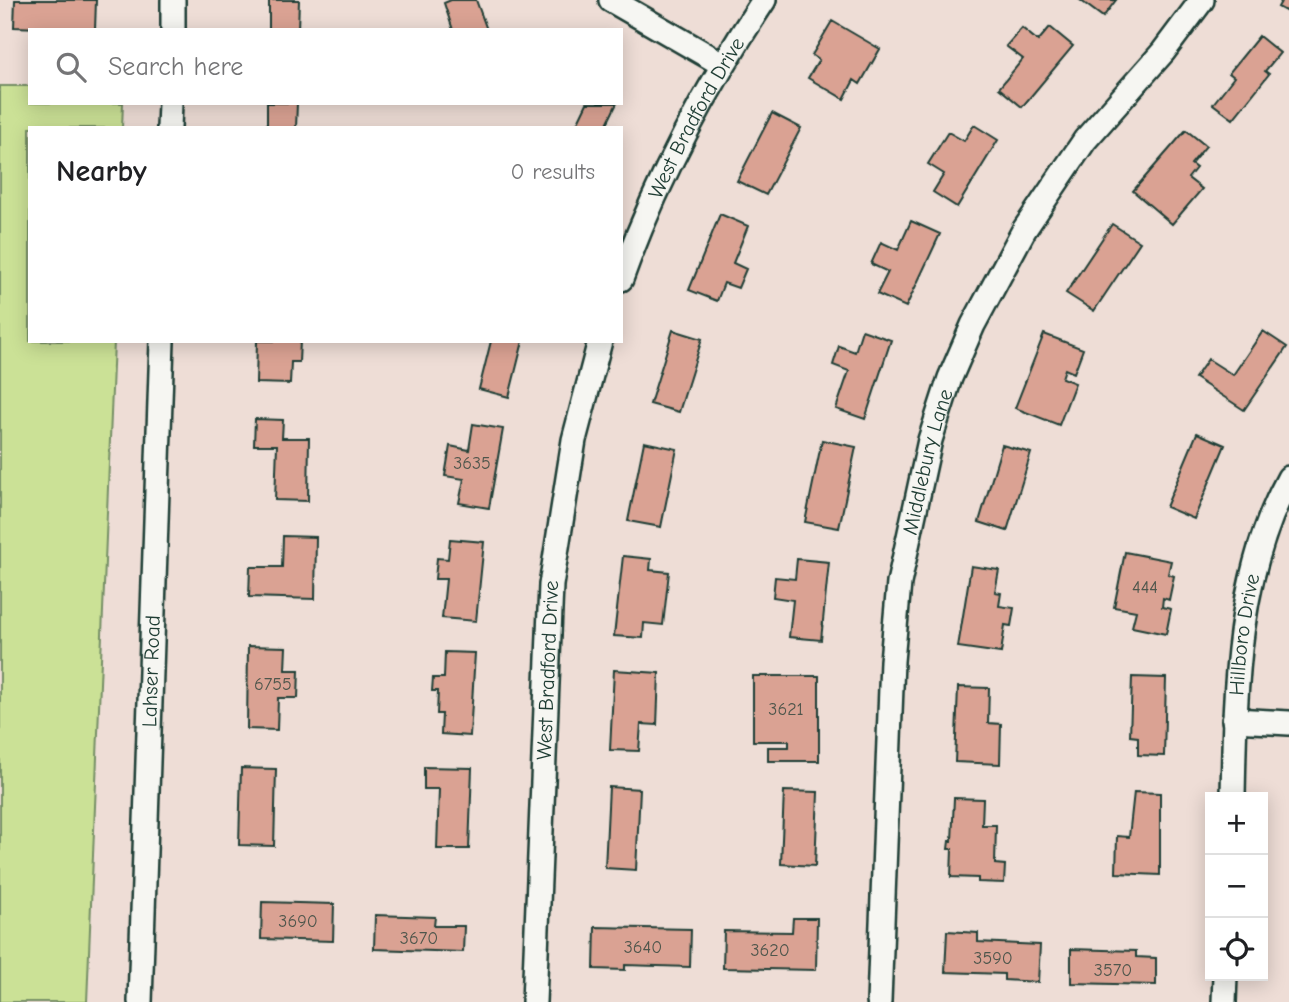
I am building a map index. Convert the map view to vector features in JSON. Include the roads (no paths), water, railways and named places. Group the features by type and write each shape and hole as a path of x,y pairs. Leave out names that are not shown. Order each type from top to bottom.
{"street":[{"path":"173,0 173,28"},
{"path":"611,0 722,64"},
{"name":"West Bradford Drive","path":"623,274 652,199 722,64 764,0"},
{"name":"Middlebury Lane","path":"879,1002 892,661 898,583 930,440 950,378 973,325 1024,230 1085,140 1163,52 1202,0"},
{"path":"169,126 170,105"},
{"name":"Lahser Road","path":"140,1002 162,343"},
{"name":"West Bradford Drive","path":"534,1002 551,585 574,440 599,343"},
{"name":"Hillboro Drive","path":"1233,792 1234,720 1247,599 1259,553 1289,478"},
{"path":"1234,720 1289,723"},
{"path":"1224,1002 1225,981"}]}
